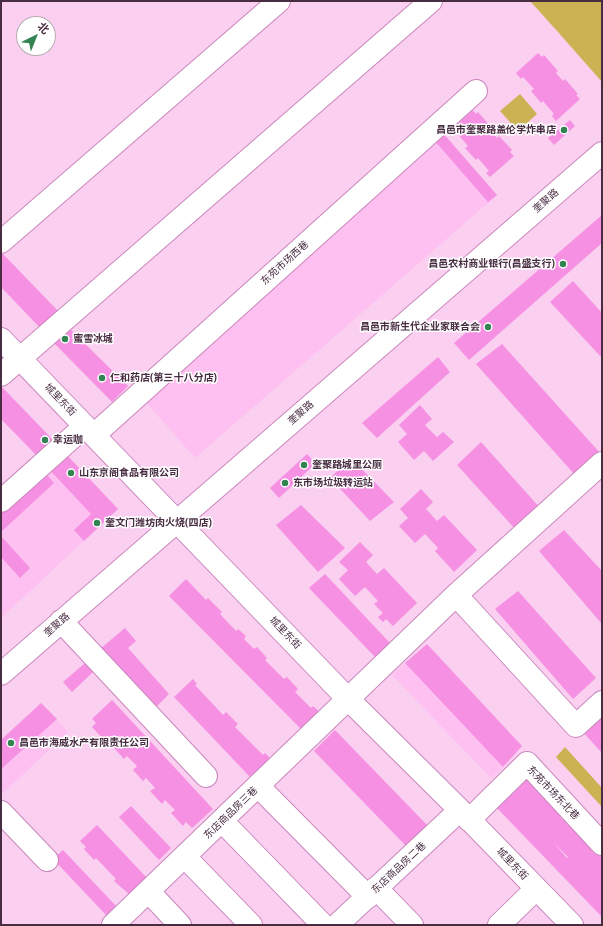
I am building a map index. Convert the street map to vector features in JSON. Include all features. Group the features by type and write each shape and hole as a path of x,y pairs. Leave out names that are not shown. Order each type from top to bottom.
{"street":[{"path":"1,242 278,1"},
{"path":"1,375 431,1"},
{"name":"东苑市场西巷","path":"1,501 90,430 476,91"},
{"name":"奎聚路","path":"1,674 602,153"},
{"name":"城里东街","path":"1,338 348,700 465,815 572,925"},
{"name":"东店商品房三巷","path":"113,925 456,595 602,463"},
{"path":"456,595 576,726 602,702"},
{"path":"61,622 206,776"},
{"name":"东苑市场东北巷","path":"465,815 527,763 602,844"},
{"path":"258,786 372,893 412,925"},
{"path":"1,812 47,860"},
{"name":"东店商品房二巷","path":"337,925 372,893 465,815"},
{"path":"222,821 323,925"},
{"path":"186,856 251,925"},
{"path":"499,925 536,889"},
{"path":"149,892 180,925"}],"shaded area":[{"path":"530,1 602,1 602,82 558,32"},
{"path":"520,94 537,114 518,131 500,111"},
{"path":"442,132 497,195 195,458 144,400"},
{"path":"64,452 118,509 1,618 1,509"},
{"path":"405,663 503,767 491,778 392,675"},
{"path":"41,703 68,732 1,795 1,740"},
{"path":"565,747 602,788 602,807 556,757"}],"building":[{"path":"538,53 542,57 544,55 558,71 556,73 563,81 565,79 578,94 576,95 580,99 556,121 552,116 554,114 543,101 541,103 531,91 534,89 523,77 521,79 516,73"},
{"path":"473,110 476,114 478,112 492,128 490,130 497,138 499,136 512,150 510,152 514,156 490,177 486,173 489,171 478,158 476,160 465,148 468,146 457,133 455,135 450,130"},
{"path":"570,120 575,126 554,145 548,138"},
{"path":"442,132 497,195 488,202 434,140"},
{"path":"602,215 602,243 469,360 454,343"},
{"path":"2,253 62,315 44,332 1,287"},
{"path":"573,281 602,313 602,358 550,302"},
{"path":"69,328 128,386 112,402 54,343"},
{"path":"502,344 601,454 575,475 476,364"},
{"path":"438,357 450,372 377,438 362,423"},
{"path":"1,386 57,444 41,460 1,419"},
{"path":"420,405 432,419 425,425 437,437 443,432 454,442 433,461 424,451 414,460 398,442 407,434 399,425"},
{"path":"481,442 541,509 516,530 457,465"},
{"path":"64,452 118,509 84,541 74,530 91,514 48,468"},
{"path":"307,454 316,463 279,498 270,488"},
{"path":"351,458 394,502 370,521 330,478"},
{"path":"44,471 54,483 1,532 1,509"},
{"path":"421,489 433,502 426,509 437,521 444,515 477,550 454,572 435,551 438,548 425,534 415,543 399,526 408,518 400,509"},
{"path":"301,505 345,548 318,572 276,525"},
{"path":"564,530 602,571 602,624 539,551"},
{"path":"1,536 30,568 20,578 1,557"},
{"path":"360,542 373,555 366,562 377,574 384,568 417,603 393,626 386,619 383,622 378,617 383,613 374,604 378,601 365,587 355,596 339,579 348,570 339,562"},
{"path":"325,574 390,643 376,658 309,588"},
{"path":"186,579 206,600 208,598 222,612 220,614 236,631 238,629 246,636 244,639 254,649 257,647 267,658 265,660 284,679 287,677 298,689 295,692 311,708 313,706 323,715 305,733 169,596"},
{"path":"518,591 596,678 573,699 495,609"},
{"path":"125,628 136,641 128,648 169,694 155,708 100,649"},
{"path":"427,644 522,746 503,767 405,663"},
{"path":"85,663 93,672 72,692 63,682"},
{"path":"193,679 197,684 195,685 223,715 226,712 238,724 235,727 263,755 265,753 270,758 250,777 174,697"},
{"path":"112,700 213,809 192,828 186,822 183,826 171,813 175,810 165,800 162,804 150,791 155,788 146,778 143,781 133,770 137,766 127,756 124,759 114,748 117,745 108,736 104,740 92,727 96,723 92,719"},
{"path":"41,703 57,719 1,769 1,740"},
{"path":"602,712 602,753 582,731"},
{"path":"335,730 427,825 406,846 314,751"},
{"path":"527,775 537,785 534,788 537,791 540,789 564,814 560,817 563,820 566,818 594,847 591,850 595,854 597,851 602,856 602,917 495,806","holes":["553,842 568,857 567,858"]},
{"path":"131,806 171,848 159,860 119,817"},
{"path":"97,825 148,879 130,895 114,881 116,879 96,858 94,860 84,849 86,847 80,841"},
{"path":"63,850 117,907 107,916 53,859"}],"place":[{"name":"昌邑市奎聚路盖伦学炸串店","path":"564,130"},
{"name":"昌邑农村商业银行(昌盛支行)","path":"563,264"},
{"name":"昌邑市新生代企业家联合会","path":"488,327"},
{"name":"蜜雪冰城","path":"65,339"},
{"name":"仁和药店(第三十八分店)","path":"102,378"},
{"name":"幸运咖","path":"45,440"},
{"name":"奎聚路城里公厕","path":"304,465"},
{"name":"山东京阁食品有限公司","path":"71,473"},
{"name":"东市场垃圾转运站","path":"285,483"},
{"name":"奎文门潍坊肉火烧(四店)","path":"97,523"},
{"name":"昌邑市海威水产有限责任公司","path":"11,743"}]}
